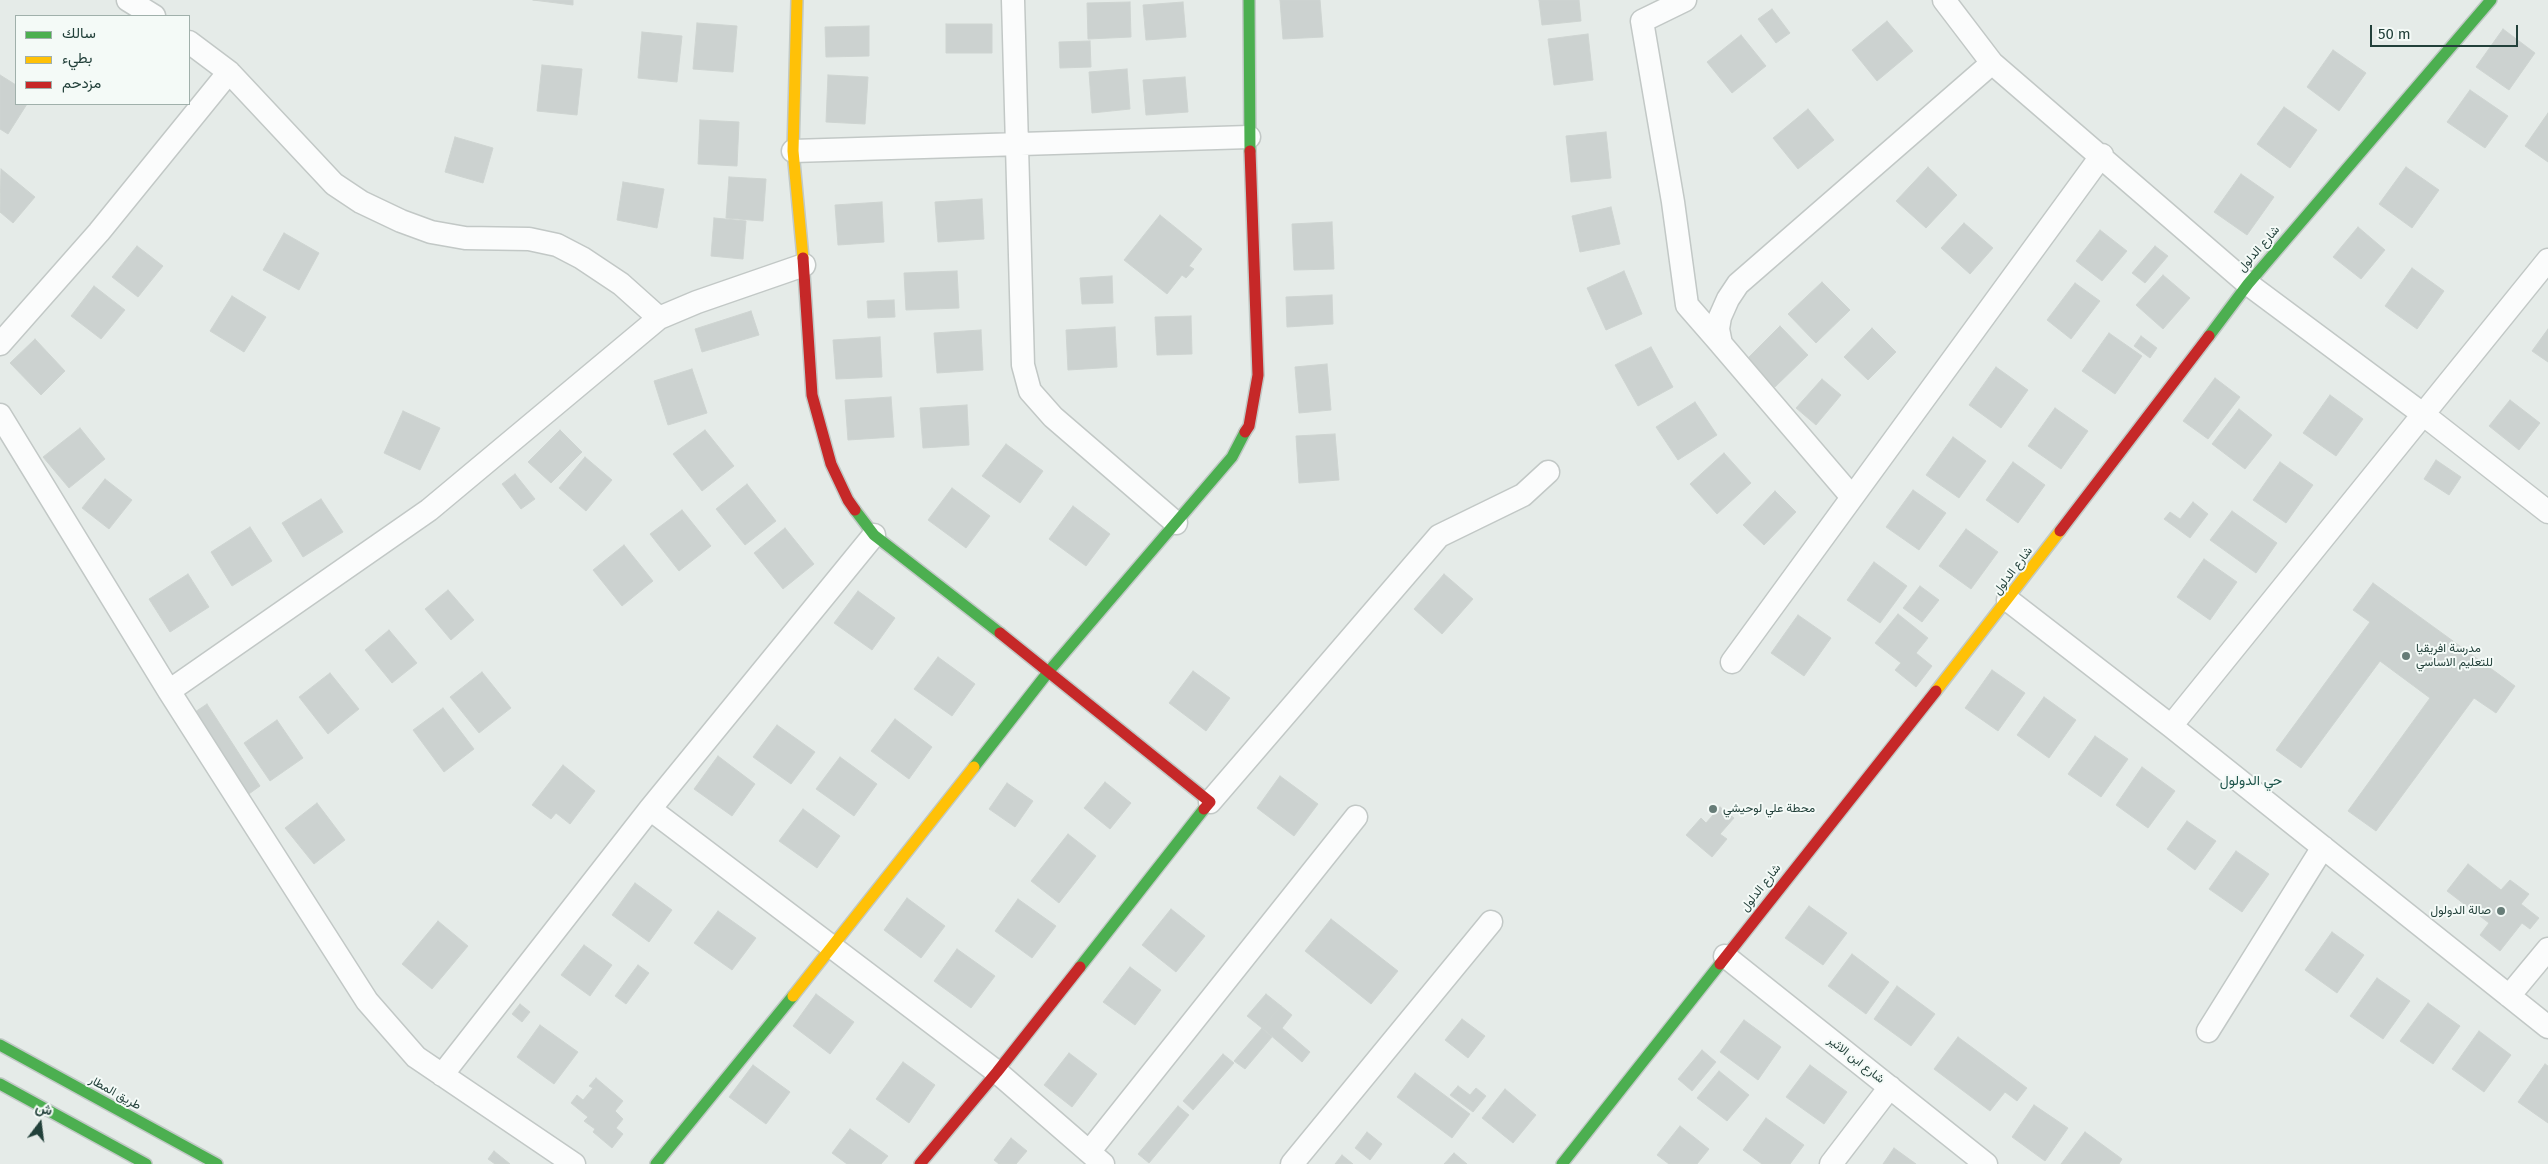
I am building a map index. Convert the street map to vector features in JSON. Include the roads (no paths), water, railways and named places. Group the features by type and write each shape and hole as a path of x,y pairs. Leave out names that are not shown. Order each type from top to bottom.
{"main road":[{"path":"797,0 793,151 804,265 812,395 831,464 848,500 874,535 1049,671 1210,802 997,1072 920,1164"},
{"path":"656,1164 833,947 1049,671 1232,458 1249,426 1258,375 1249,137 1249,0"},
{"name":"شارع الدلول","path":"1562,1164 2008,600 2248,284 2491,0"},
{"name":"طريق المطار","path":"0,1046 217,1164"},
{"path":"0,1084 146,1164"}],"street":[{"path":"128,0 152,15"},
{"path":"1013,0 1023,365 1030,391 1053,417 1176,523"},
{"path":"1685,0 1642,21 1673,202 1687,305 1852,497"},
{"path":"1944,0 1992,63 2248,284 2424,415 2548,512"},
{"path":"190,43 229,72 334,184 360,202 401,221 431,232 465,238 529,239 556,244 582,258 621,284 659,318"},
{"path":"1721,344 1718,329 1720,317 1728,299 1738,284 1992,63"},
{"path":"0,344 99,232 229,72"},
{"path":"793,151 1249,137"},
{"path":"1732,662 2102,156"},
{"path":"2171,726 2548,260"},
{"path":"170,691 429,510 659,318 697,302 804,265"},
{"path":"0,415 170,691 368,1001 416,1057 574,1164"},
{"path":"1210,802 1439,536 1523,495 1548,472"},
{"path":"442,1074 650,808 874,535"},
{"path":"2008,600 2171,726 2548,1027"},
{"path":"650,808 997,1072 1096,1158 1356,817"},
{"path":"2208,1031 2322,847"},
{"path":"1292,1164 1491,922"},
{"path":"2508,996 2548,949"},
{"name":"شارع ابن الاثير","path":"1725,956 1986,1164"},
{"path":"1831,1164 1890,1087"}],"place":[{"name":"مدرسة افريقيا للتعليم الاساسي","path":"2406,656"},
{"name":"محطة علي لوحيشي","path":"1713,809"},
{"name":"صالة الدولول","path":"2501,911"}],"district":[{"name":"حي الدولول","path":"2251,781"}]}
